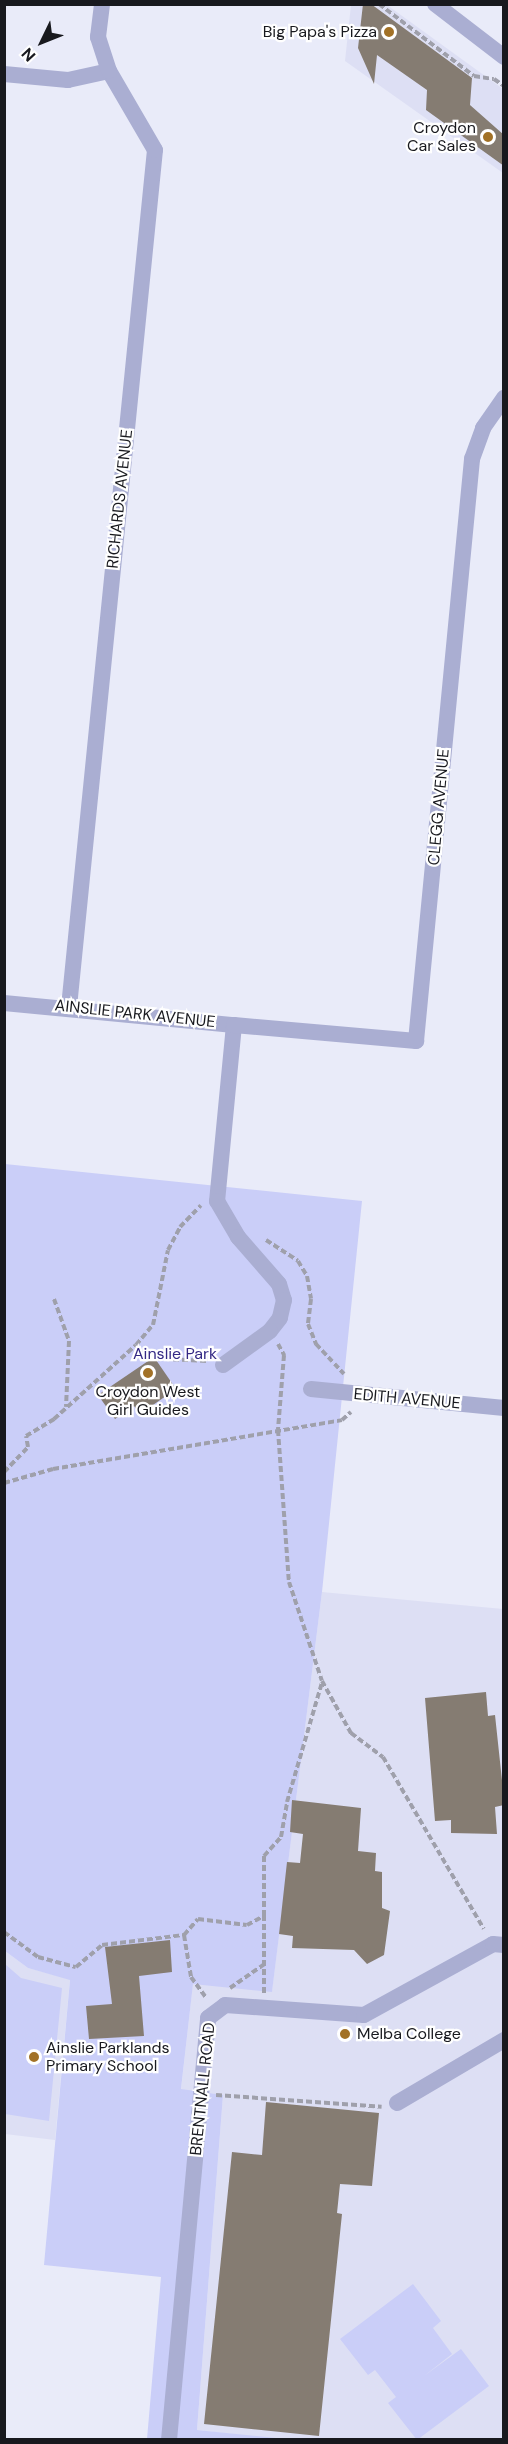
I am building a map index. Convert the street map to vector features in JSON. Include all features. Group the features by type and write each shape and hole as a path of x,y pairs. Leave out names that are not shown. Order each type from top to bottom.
{"street":[{"name":"RICHARDS AVENUE","path":"69,1007 155,150 109,71 98,37 102,4"},
{"path":"435,4 504,57"},
{"path":"4,74 68,80 109,71"},
{"name":"CLEGG AVENUE","path":"234,1025 416,1041 472,459 483,428 504,398"},
{"name":"AINSLIE PARK AVENUE","path":"4,1002 234,1025 217,1201 238,1237 279,1284 284,1300 279,1318 270,1331 223,1365"},
{"name":"EDITH AVENUE","path":"311,1389 368,1397 504,1408"},
{"name":"BRENTNALL ROAD","path":"169,2439 208,2018 225,2005 364,2015 498,1945"},
{"path":"397,2103 504,2040"}],"path":[{"path":"379,4 474,76 494,80 504,86"},
{"path":"54,1299 69,1341 66,1408"},
{"path":"270,1331 284,1355 278,1430 289,1582 322,1681 351,1733 383,1757 498,1945"},
{"path":"4,1473 28,1448 26,1436 66,1408 136,1346 146,1358 202,1359 223,1365"},
{"path":"4,1483 52,1468 342,1420 368,1397"},
{"path":"262,2008 266,1963 264,1856 281,1837 287,1802 322,1681"},
{"path":"4,1932 38,1957 76,1967 102,1945 184,1935 198,1919 247,1925 264,1916"},
{"path":"184,1935 190,1977 216,2010"},
{"path":"224,1991 266,1963"},
{"path":"204,1995 213,1992"},
{"path":"201,2094 376,2109 397,2103"}],"shaded area":[{"path":"351,5 387,5 503,89 503,173 345,61"},
{"name":"Melba College","path":"322,1592 503,1609 503,2439 286,2440 197,2430 223,2095 181,2090 193,1983 272,1991"},
{"name":"Ainslie Parklands Primary School","path":"5,1951 28,1968 70,1979 55,2140 5,2134"}],"green space":[{"name":"Ainslie Park","path":"5,1164 362,1201 322,1592 272,1992 193,1984 181,2089 223,2095 197,2430 286,2439 147,2439 161,2277 44,2265 70,1980 28,1968 5,1951"},
{"name":"Ainslie Parklands Primary School","path":"5,1964 21,1978 62,1988 49,2121 5,2114"},
{"path":"413,2284 441,2321 433,2328 452,2354 424,2376 461,2349 489,2386 417,2440 388,2403 396,2397 375,2370 368,2375 340,2339"}],"building":[{"path":"363,4 371,4 472,78 470,105 504,135 504,166 426,110 427,90 377,55 374,84 358,48"},
{"name":"Croydon West Girl Guides","path":"154,1357 176,1389 140,1414 134,1406 115,1419 98,1395"},
{"path":"486,1692 488,1716 495,1715 504,1799 504,1805 495,1807 497,1834 451,1833 451,1820 435,1821 425,1698"},
{"path":"292,1800 361,1808 358,1851 376,1853 375,1871 382,1872 382,1908 390,1911 384,1955 367,1964 354,1950 292,1948 293,1936 279,1934 287,1862 300,1863 303,1834 290,1832"},
{"path":"170,1940 172,1972 139,1976 144,2036 89,2039 86,2006 112,2004 105,1947"},
{"path":"266,2102 379,2113 372,2186 340,2184 337,2213 342,2214 319,2436 204,2424 232,2152 262,2155"}],"place":[{"name":"Big Papa's Pizza","path":"389,32"},
{"name":"Croydon Car Sales","path":"488,137"},
{"name":"Croydon West Girl Guides","path":"148,1373"},
{"name":"Melba College","path":"345,2034"},
{"name":"Ainslie Parklands Primary School","path":"34,2057"}]}
